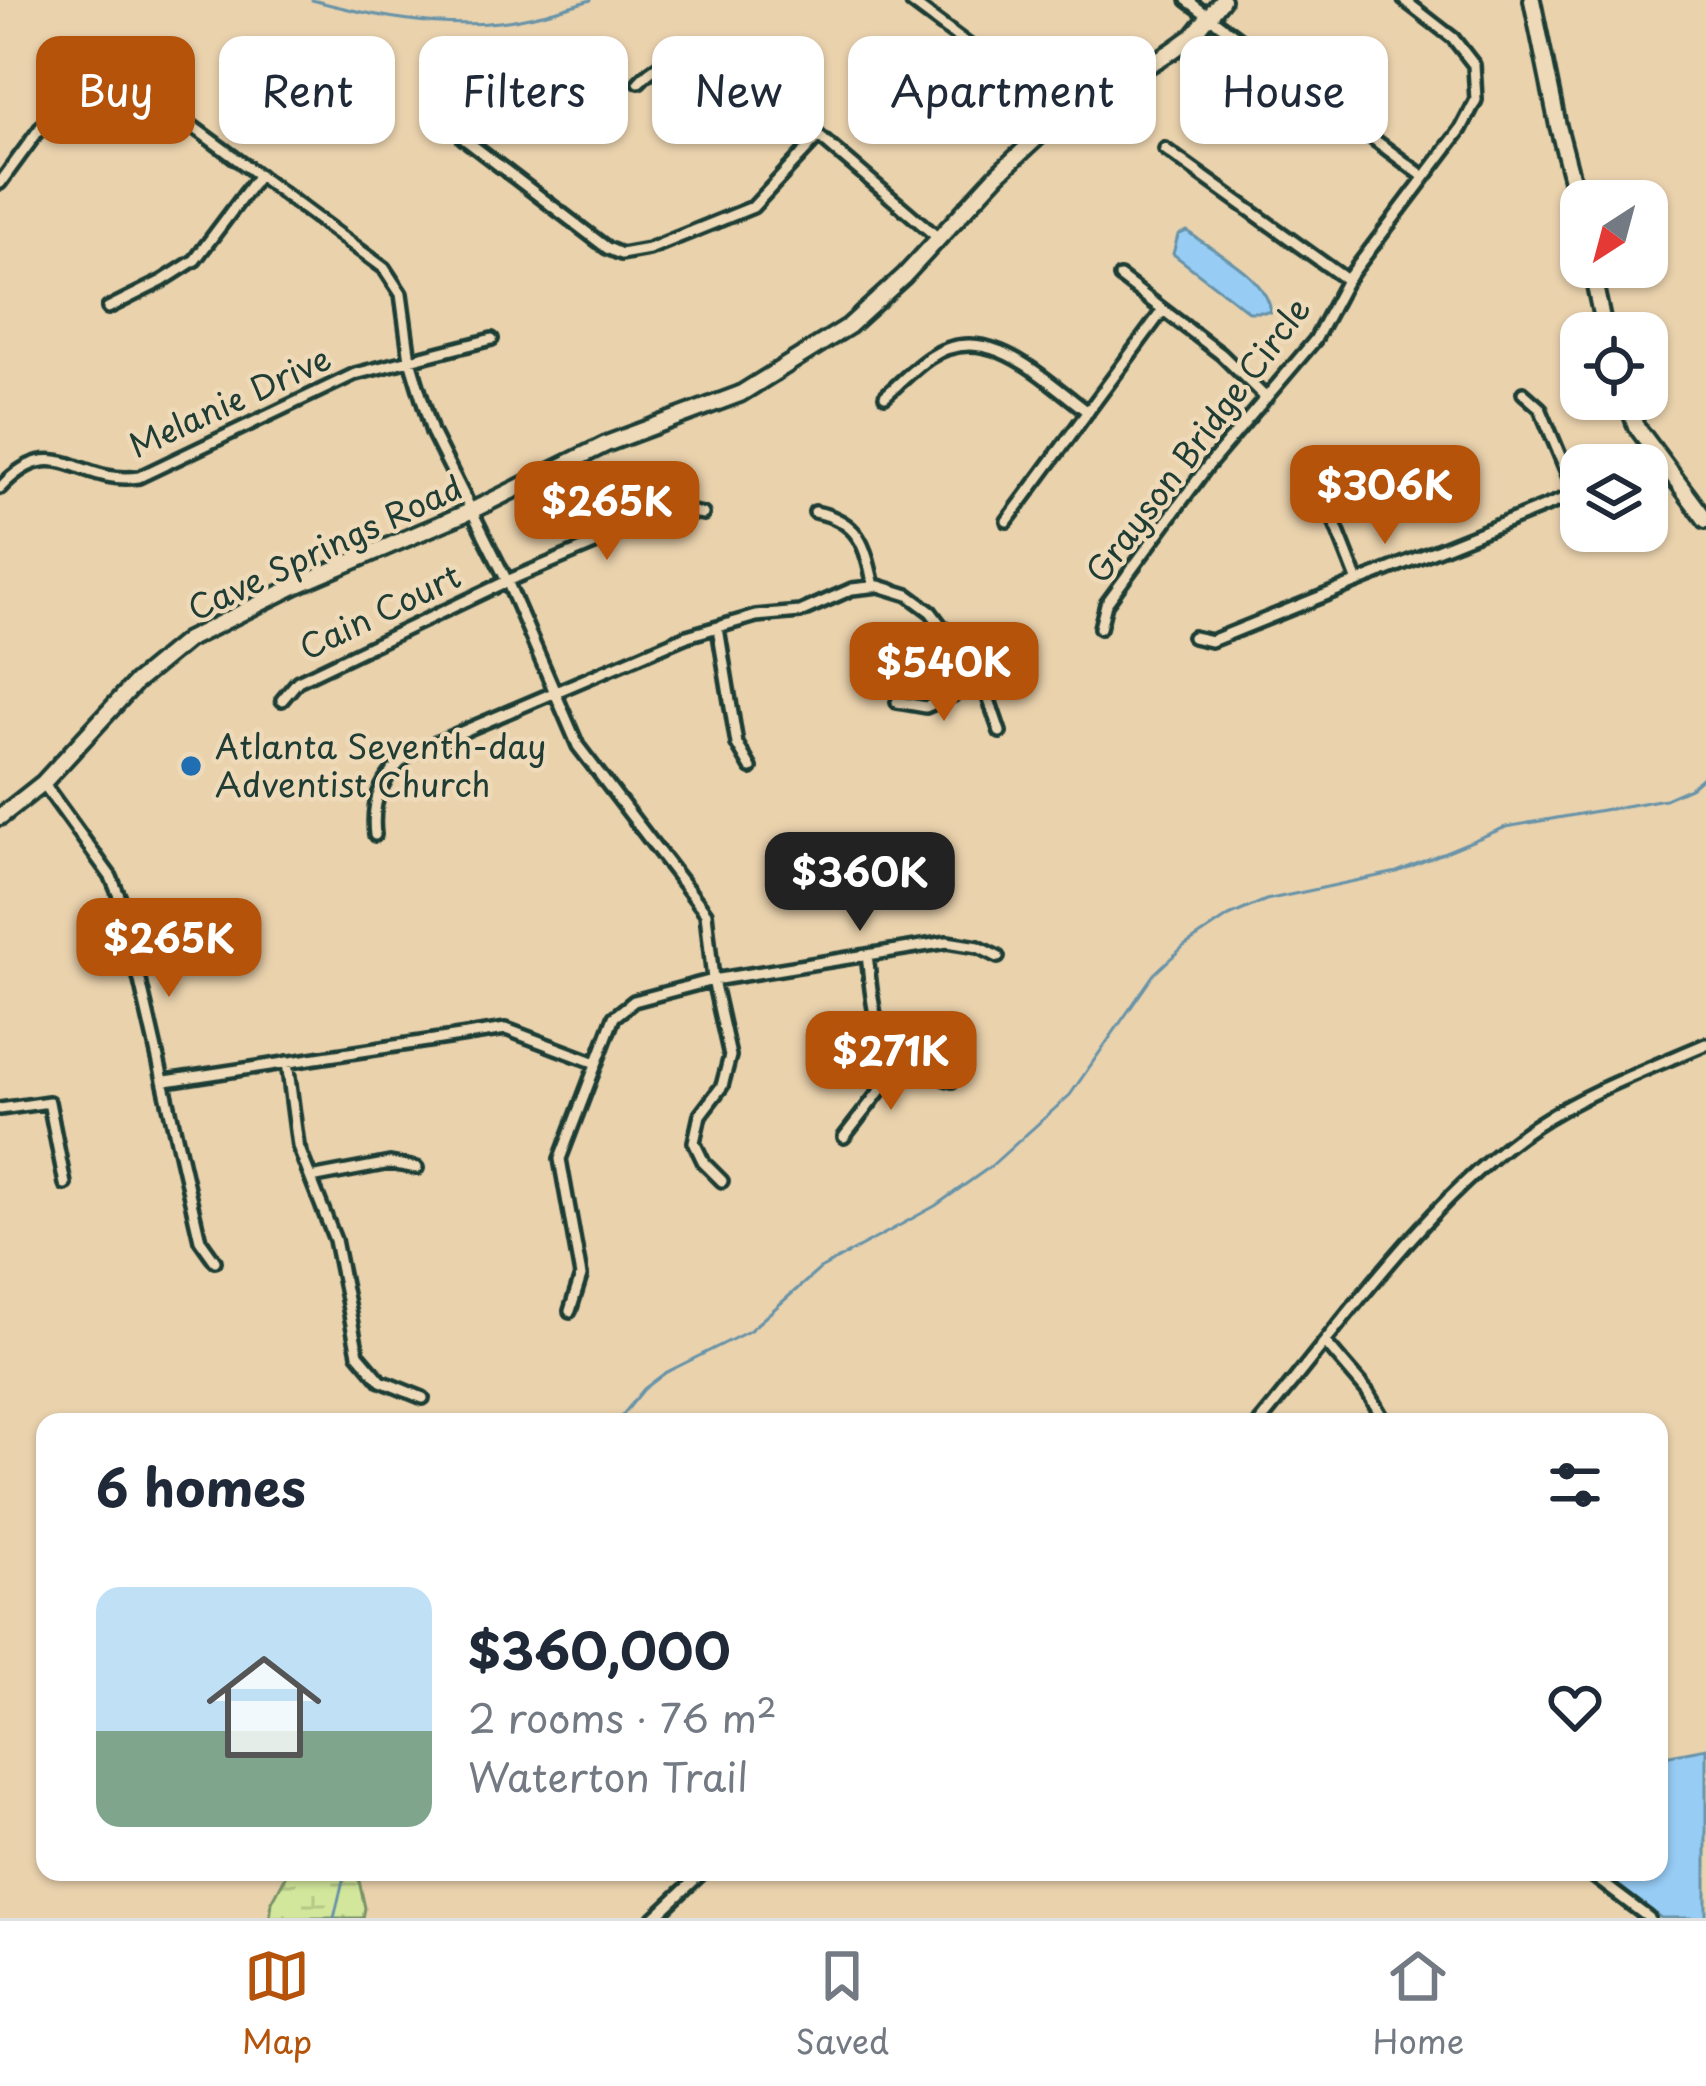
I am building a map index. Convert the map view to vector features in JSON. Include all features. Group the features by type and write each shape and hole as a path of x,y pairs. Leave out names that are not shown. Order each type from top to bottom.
{"street":[{"path":"1187,0 1423,176"},
{"name":"Cave Springs Road","path":"1156,61 1172,51 1222,0"},
{"name":"Grayson Bridge Circle","path":"1100,628 1106,604 1207,466 1316,340 1347,280 1461,129 1476,100 1474,65 1454,38 1404,0"},
{"path":"1532,0 1573,180"},
{"path":"912,3 956,36"},
{"path":"640,82 652,69"},
{"path":"0,183 63,97 110,87 146,92 384,268 400,294 410,360 432,432 507,581 578,746 706,913 713,980 730,1056 722,1086 700,1115 694,1142 704,1163 722,1181"},
{"path":"824,141 937,237"},
{"path":"472,144 621,254 649,249 753,207 811,144"},
{"name":"Cave Springs Road","path":"0,817 43,783 136,682 187,640 606,444 740,394 849,326 1032,144"},
{"path":"1165,149 1347,280"},
{"path":"108,308 195,260 259,175"},
{"path":"1120,277 1221,354 1266,398"},
{"path":"1007,521 1163,310"},
{"name":"Melanie Drive","path":"0,488 15,472 38,459 63,461 118,480 139,477 355,374 491,339"},
{"path":"886,395 929,358 951,346 981,343 1010,355 1088,412"},
{"path":"1523,393 1540,408 1560,452"},
{"path":"1668,479 1706,520"},
{"path":"1321,488 1358,582"},
{"path":"1192,637 1211,641 1560,501"},
{"name":"Cain Court","path":"282,700 298,681 507,581 676,509 703,514"},
{"path":"815,512 839,517 864,544 874,586"},
{"path":"375,835 376,801 391,769 410,754 686,636 756,616 800,612 852,589 874,586 908,595 931,612 983,682 1000,732"},
{"path":"718,628 737,744 752,768"},
{"path":"896,702 926,707 983,682"},
{"path":"43,783 111,877 122,903 200,1240 215,1261"},
{"path":"570,1310 580,1276 560,1159 614,1017 634,1001 713,980 947,942 978,947 998,957"},
{"path":"867,956 875,1018 890,1053 952,1081"},
{"path":"166,1081 506,1029 596,1063"},
{"path":"1267,1413 1436,1214 1493,1157 1562,1111 1706,1044"},
{"path":"844,1137 902,1062"},
{"path":"287,1063 298,1146 335,1240 358,1354 381,1381 423,1398"},
{"path":"0,1109 49,1102 65,1184"},
{"path":"311,1178 390,1162 417,1168"},
{"path":"1325,1343 1380,1413"},
{"path":"654,1918 693,1881"},
{"path":"1600,1881 1648,1918"}],"green space":[{"path":"283,1881 359,1881 365,1908 363,1918 270,1918"}],"water":[{"path":"1187,231 1250,276 1271,312 1249,312 1173,254 1178,235"},
{"path":"1706,1748 1706,1918 1661,1918 1610,1881 1668,1881 1668,1755"}],"waterway":[{"path":"312,0 381,16 452,24 511,21 591,0"},
{"path":"624,1413 665,1373 749,1331 820,1269 935,1206 990,1167 1070,1095 1154,974 1184,946 1229,916 1266,900 1397,872 1506,827 1665,799 1690,788 1706,774"},
{"path":"334,1918 343,1881"}],"place":[{"name":"Atlanta Seventh-day Adventist Church","path":"191,766"}]}
